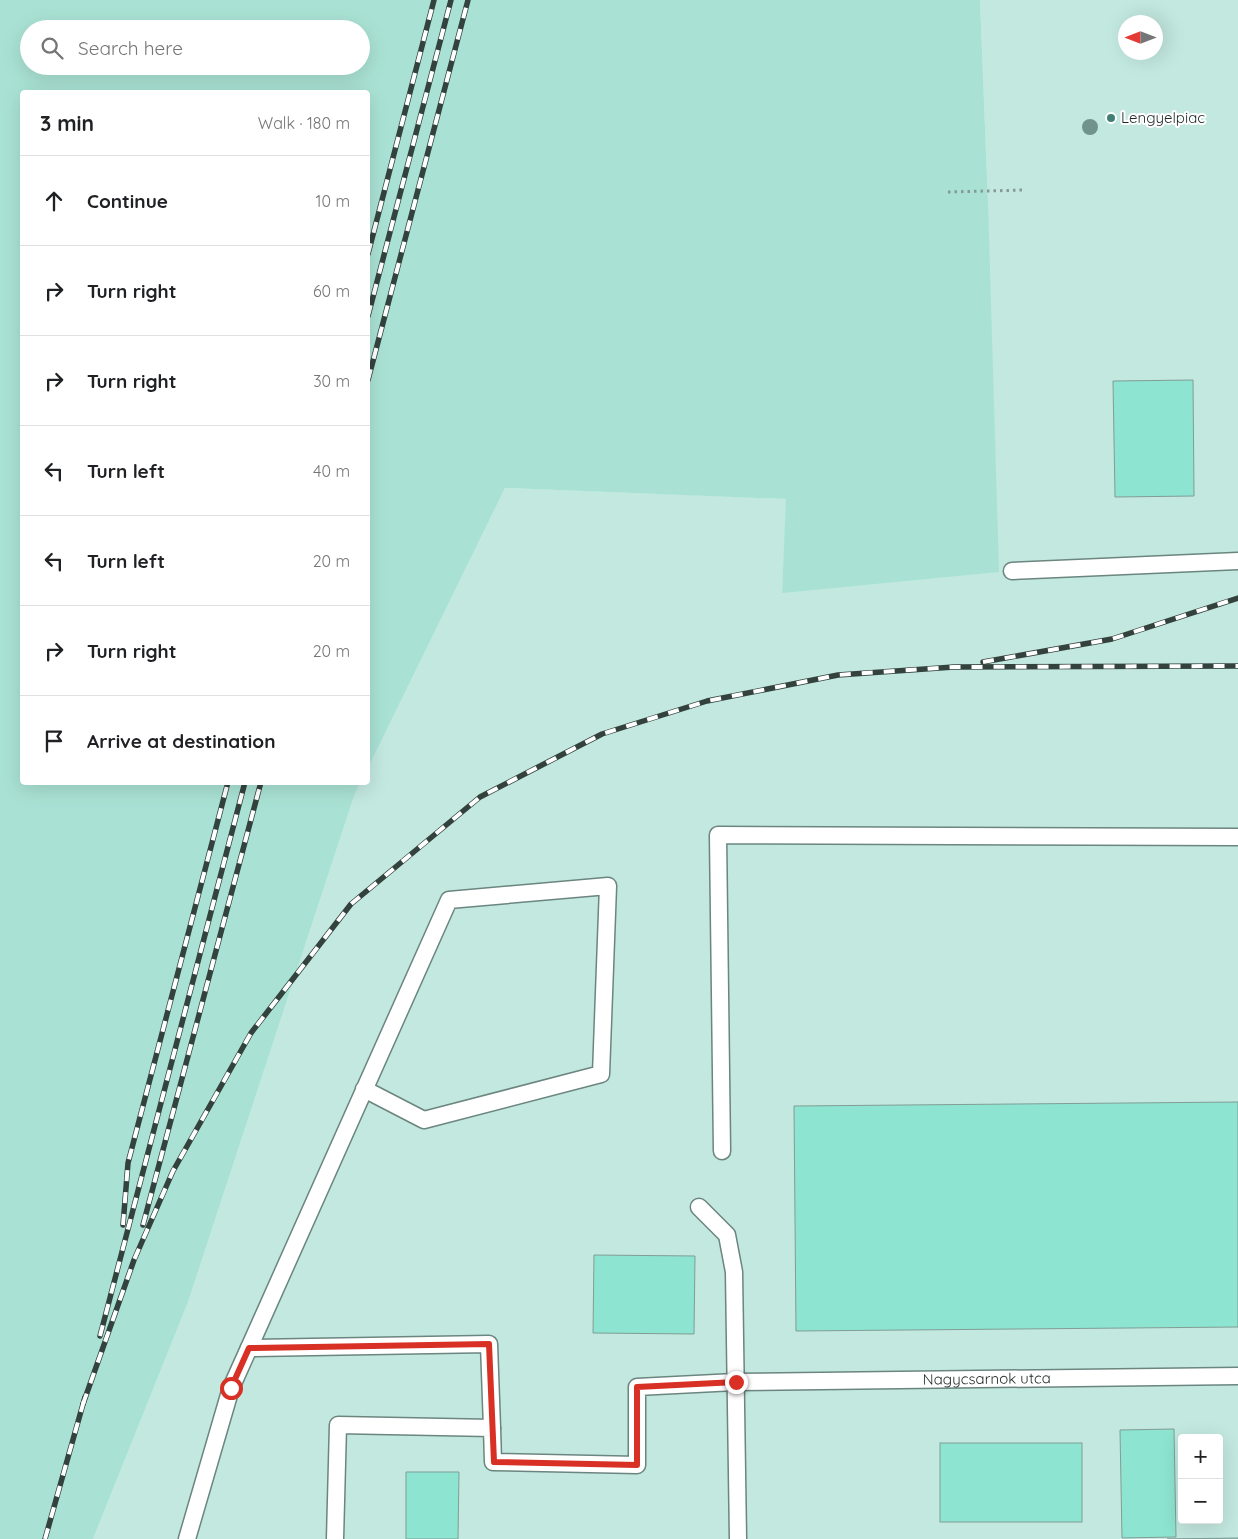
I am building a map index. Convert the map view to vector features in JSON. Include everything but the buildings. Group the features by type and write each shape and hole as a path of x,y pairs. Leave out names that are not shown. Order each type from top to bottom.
{"lane":[{"path":"1012,571 1238,561"},
{"path":"722,1151 718,835 1238,836"},
{"path":"187,1539 231,1388 364,1089 449,900 608,886 601,1074 424,1120 364,1089"},
{"path":"699,1207 726,1235 734,1272 738,1539"},
{"path":"249,1348 489,1344 492,1428 338,1426 335,1539"},
{"name":"Nagycsarnok utca","path":"492,1428 494,1462 637,1465 637,1387 736,1382 1238,1376"}],"path":[{"path":"948,192 1024,190"}],"shaded area":[{"path":"980,0 1238,0 1238,1539 93,1539 188,1302 354,796 359,785 370,785 370,764 505,488 787,499 782,593 988,203"}],"green space":[{"path":"0,0 980,0 999,572 782,593 786,499 505,488 370,764 370,90 20,90 20,785 359,785 188,1302 93,1539 0,1539"}],"railway":[{"path":"370,246 434,0"},
{"path":"370,308 451,0"},
{"path":"370,372 468,0"},
{"path":"983,662 1112,639 1238,598"},
{"path":"83,1404 134,1260 173,1171 251,1033 351,904 480,797 602,734 707,701 838,675 954,667 1238,666"},
{"path":"123,1225 128,1163 227,785"},
{"path":"100,1336 244,785"},
{"path":"143,1225 260,785"},
{"path":"45,1539 85,1397"}],"place":[{"name":"Lengyelpiac","path":"1111,118"}],"route":[{"path":"231,1388 249,1348 489,1344 494,1462 637,1465 637,1387 736,1382"}]}
